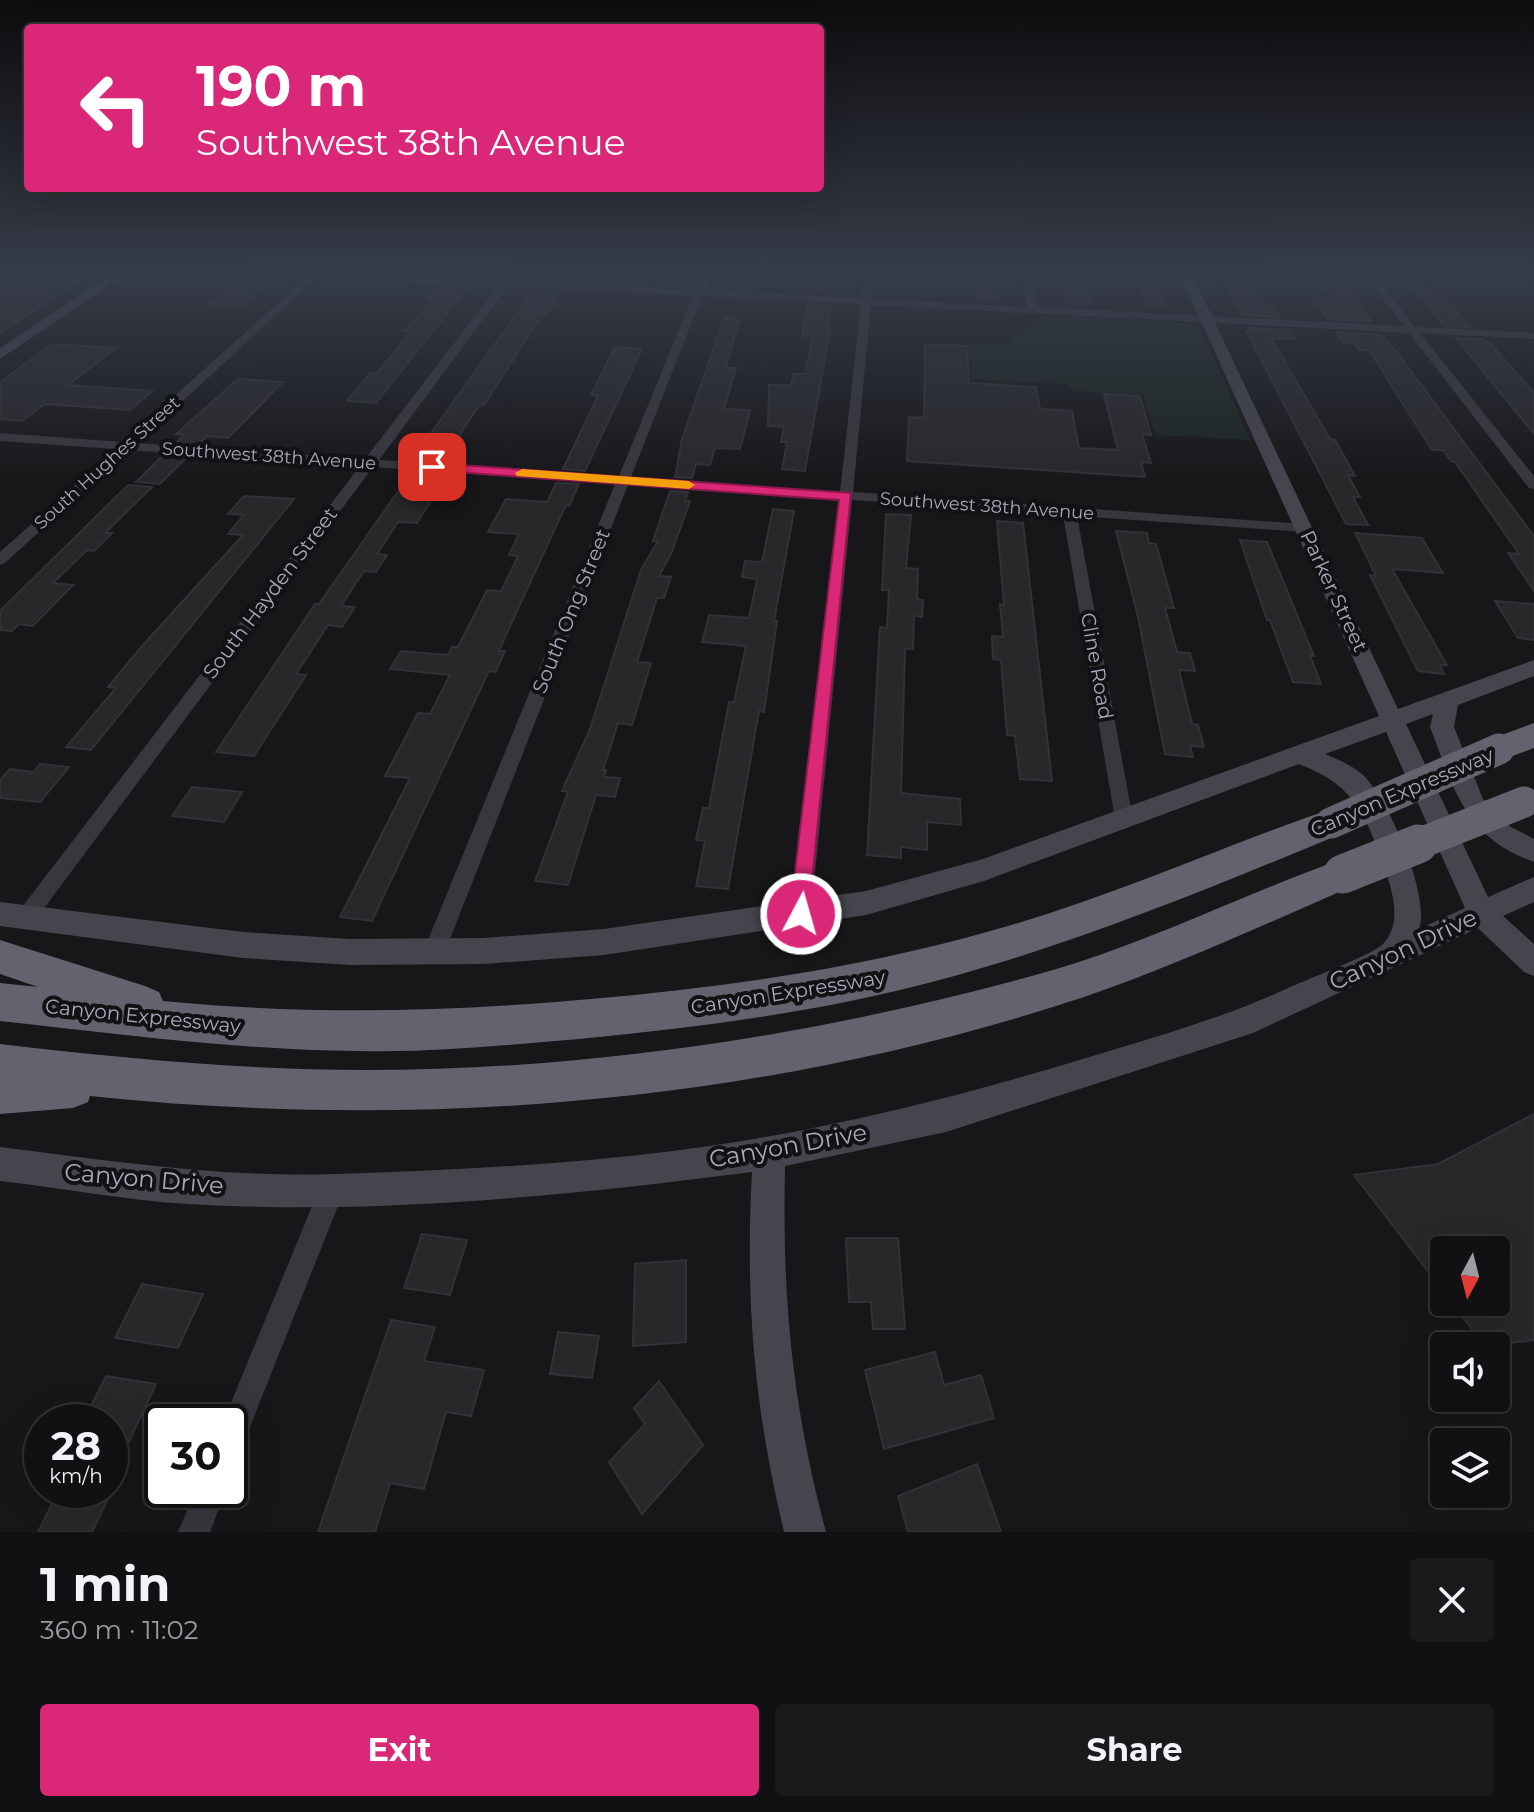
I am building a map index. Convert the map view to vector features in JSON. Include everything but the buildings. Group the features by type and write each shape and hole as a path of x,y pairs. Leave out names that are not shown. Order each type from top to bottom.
{"highway":[{"name":"Canyon Expressway","path":"0,1002 197,1024 362,1032 500,1027 641,1015 779,996 891,975 1017,940 1152,897 1534,735"},
{"path":"0,1065 144,1081 271,1089 413,1091 586,1081 718,1063 929,1022 1050,989 1177,944 1529,800"},
{"path":"0,957 197,1024"},
{"path":"0,1093 144,1081"}],"main road":[{"path":"0,355 20,341"},
{"name":"Parker Street","path":"1218,341 1482,914"},
{"path":"13,916 243,945 350,952 434,952 604,942 801,914 866,903 984,870 1534,668"},
{"path":"1448,698 1442,727 1473,805 1502,834 1534,851"},
{"path":"1301,755 1335,768 1360,787 1387,843 1404,882 1408,920 1392,955"},
{"name":"Canyon Drive","path":"0,1164 185,1187 331,1191 490,1183 769,1153 946,1116 1253,1019 1534,889"},
{"path":"1482,914 1534,963"},
{"path":"769,1153 766,1248 773,1375 783,1438 805,1532"}],"street":[{"name":"South Hughes Street","path":"0,560 241,341"},
{"name":"South Hayden Street","path":"13,916 460,341"},
{"name":"South Ong Street","path":"434,952 680,341"},
{"path":"801,914 863,341"},
{"path":"1421,341 1534,485"},
{"name":"Southwest 38th Avenue","path":"0,437 1304,528"},
{"name":"Cline Road","path":"1069,512 1124,819"},
{"path":"245,1404 331,1191"},
{"path":"194,1532 204,1508"}],"shaded area":[{"path":"1010,341 1206,341 1250,440 1155,435 1143,395 1073,391 1068,384 971,379 969,343 1007,345"}],"slow traffic":[{"path":"522,473 689,485"}],"route":[{"path":"432,467 846,496 801,914"}]}
